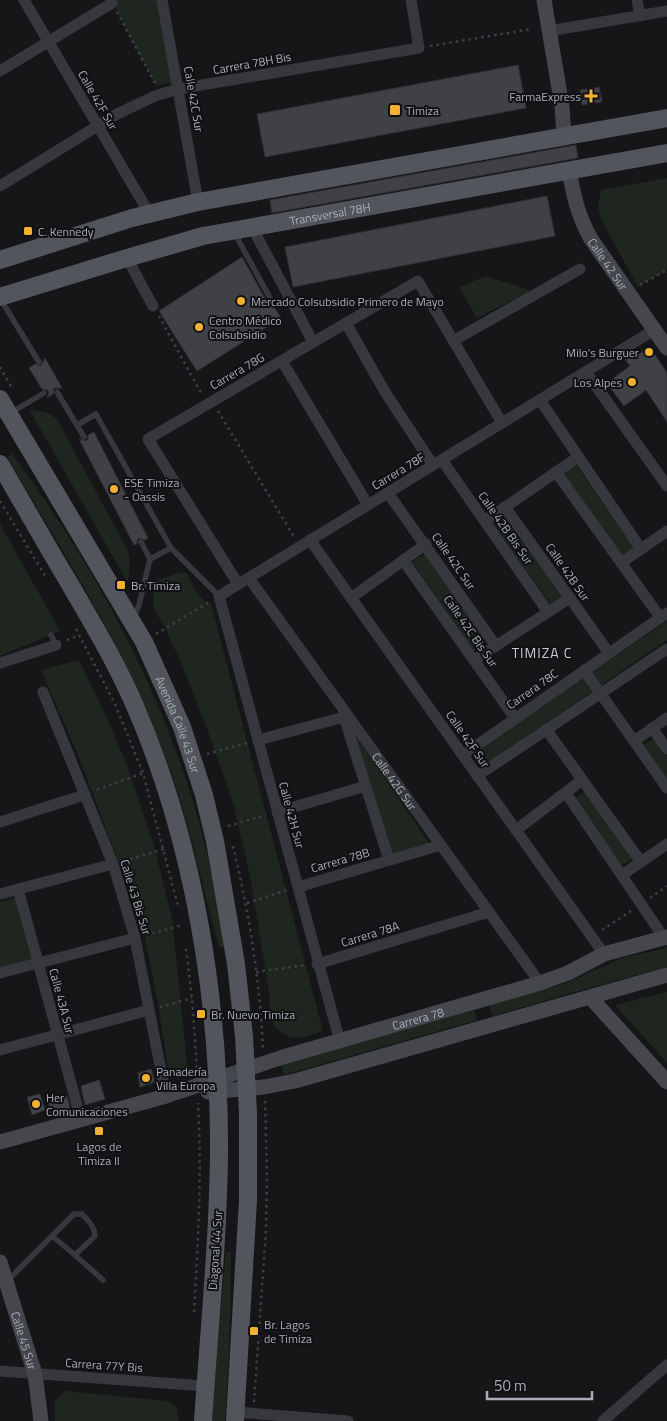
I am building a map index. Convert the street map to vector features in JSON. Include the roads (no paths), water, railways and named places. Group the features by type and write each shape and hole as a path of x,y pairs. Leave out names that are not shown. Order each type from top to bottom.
{"main road":[{"path":"0,260 149,214 198,202 667,118"},
{"name":"Transversal 78H","path":"0,298 190,239 667,153"},
{"name":"Avenida Calle 43 Sur","path":"4,407 133,622 182,727 204,795 226,900 236,964 247,1089"},
{"path":"0,464 115,662 136,708 158,768 188,874 200,932 212,1009 217,1085"},
{"name":"Diagonal 44 Sur","path":"203,1421 218,1205 217,1085"},
{"path":"241,1415 248,1208 247,1089"}],"street":[{"name":"Calle 42F Sur","path":"24,0 149,214"},
{"name":"Calle 42C Sur","path":"162,0 198,202"},
{"name":"Carrera 78H Bis","path":"0,186 98,126 135,105 160,94 178,89 419,48 411,0"},
{"path":"544,0 562,106 564,136"},
{"path":"637,0 640,16"},
{"path":"0,71 112,3"},
{"path":"549,31 667,11"},
{"name":"Calle 42 Sur","path":"569,171 574,199 581,221 599,254 667,348"},
{"path":"252,227 314,342"},
{"path":"127,258 153,306"},
{"path":"502,423 453,341 580,269"},
{"name":"Carrera 78G","path":"238,584 148,439 418,281 453,341"},
{"name":"Calle 42B Bis Sur","path":"346,323 385,392 485,521 548,612"},
{"name":"Carrera 78F","path":"219,596 654,330"},
{"path":"282,361 368,505"},
{"path":"586,372 667,486"},
{"path":"540,400 641,549"},
{"path":"485,521 578,457"},
{"path":"556,472 621,563 664,615"},
{"name":"Calle 42C Sur","path":"388,493 426,544 496,646"},
{"name":"Calle 42B Sur","path":"505,506 609,653"},
{"path":"621,563 667,531"},
{"name":"Calle 42F Sur","path":"305,544 351,598 604,954"},
{"path":"351,598 426,544"},
{"name":"Calle 42C Bis Sur","path":"404,560 515,718"},
{"name":"Calle 42G Sur","path":"249,578 346,716 540,983"},
{"name":"Calle 42H Sur","path":"219,596 340,1042"},
{"path":"474,660 570,598"},
{"name":"Carrera 78C","path":"463,755 664,615"},
{"path":"0,663 54,640"},
{"path":"477,776 667,649"},
{"path":"584,670 667,788"},
{"name":"Calle 43 Bis Sur","path":"43,692 113,864 135,938 166,1096"},
{"path":"258,740 346,716 389,860"},
{"path":"634,741 667,718"},
{"path":"652,728 667,749"},
{"path":"546,729 640,862"},
{"path":"516,830 582,780"},
{"path":"277,812 366,786"},
{"path":"566,793 666,938"},
{"path":"0,822 84,795"},
{"path":"622,875 667,844"},
{"name":"Carrera 78B","path":"298,887 441,845"},
{"path":"0,894 113,864"},
{"name":"Calle 43A Sur","path":"18,889 81,1120"},
{"name":"Carrera 78A","path":"318,964 490,912"},
{"path":"0,973 135,938"},
{"name":"Carrera 78","path":"0,1142 166,1096 217,1085 246,1070 540,983 568,973 604,954 666,938"},
{"name":"Carrera 78","path":"217,1085 247,1089 295,1082 667,975"},
{"path":"590,997 667,1082"},
{"path":"481,1001 488,1026"},
{"path":"0,1050 149,1010"},
{"name":"Calle 45 Sur","path":"1,1265 35,1374 41,1421"},
{"path":"603,1421 667,1365"},
{"name":"Carrera 77Y Bis","path":"0,1371 205,1386"},
{"path":"241,1415 348,1421"}],"lane":[{"path":"233,231 270,298"},
{"path":"0,298 39,362"},
{"path":"57,392 84,436"},
{"path":"4,407 44,393"},
{"path":"77,425 96,414 170,548 219,596"},
{"path":"133,622 150,559 141,542"},
{"path":"150,559 170,548"},
{"path":"7,1281 74,1214 82,1214 94,1228 94,1236 74,1256"},
{"path":"52,1236 103,1280"}],"place":[{"name":"FarmaExpress","path":"591,96"},
{"name":"Timiza","path":"395,110"},
{"name":"C. Kennedy","path":"28,231"},
{"name":"Mercado Colsubsidio Primero de Mayo","path":"241,301"},
{"name":"Centro Médico Colsubsidio","path":"199,327"},
{"name":"Milo's Burguer","path":"649,352"},
{"name":"Los Alpes","path":"632,382"},
{"name":"ESE Timiza - Oassis","path":"114,489"},
{"name":"Br. Timiza","path":"121,585"},
{"name":"Br. Nuevo Timiza","path":"201,1014"},
{"name":"Panadería Villa Europa","path":"146,1078"},
{"name":"Her Comunicaciones","path":"36,1104"},
{"name":"Lagos de Timiza II","path":"99,1131"},
{"name":"Br. Lagos de Timiza","path":"254,1331"}],"district":[{"name":"TIMIZA C","path":"542,652"}]}
